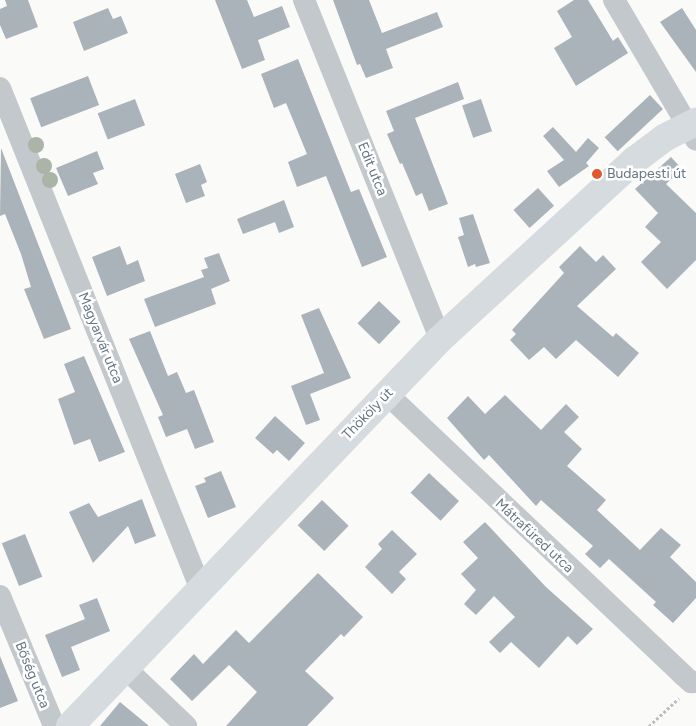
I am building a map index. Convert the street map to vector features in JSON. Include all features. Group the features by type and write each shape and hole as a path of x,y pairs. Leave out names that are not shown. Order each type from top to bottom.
{"street":[{"name":"Edit utca","path":"304,0 440,339"},
{"path":"614,0 693,129"},
{"name":"Magyarvár utca","path":"0,88 200,588"},
{"name":"Thököly út","path":"70,726 124,667 440,339 635,160 693,129"},
{"name":"Mátrafüred utca","path":"387,394 690,680"},
{"name":"Bőség utca","path":"0,596 54,726"},
{"path":"124,667 186,726"}],"path":[{"path":"648,726 671,709 690,680"}],"building":[{"path":"5,0 28,0 38,27 6,39 0,25 0,9 7,6"},
{"path":"215,0 247,0 254,17 282,6 290,27 258,40 265,60 242,69"},
{"path":"333,0 369,0 382,33 437,12 443,27 386,49 393,68 366,78 360,64 357,65"},
{"path":"574,0 588,0 613,41 618,37 628,53 576,86 554,48 572,37 557,11"},
{"path":"108,8 113,19 121,16 128,33 84,51 73,22"},
{"path":"682,8 696,30 696,72 660,22"},
{"path":"298,59 351,192 359,189 387,257 362,267 326,176 297,187 288,162 307,154 286,103 274,108 261,74"},
{"path":"88,76 99,105 41,127 30,98"},
{"path":"458,82 464,99 415,118 448,204 429,211 422,193 416,196 387,134 394,131 386,111"},
{"path":"650,95 663,109 618,151 605,137"},
{"path":"135,99 145,125 108,139 98,113"},
{"path":"481,99 492,131 473,138 462,106"},
{"path":"553,127 576,152 588,138 599,148 586,163 589,166 559,187 547,171 564,160 543,136"},
{"path":"1,148 71,329 44,339 24,289 31,287 21,254 5,214 0,216"},
{"path":"97,151 104,169 93,173 98,184 68,196 56,168"},
{"path":"671,157 682,169 666,184 696,213 696,260 667,289 641,262 661,242 645,227 658,213 635,189"},
{"path":"200,164 207,182 201,185 205,196 186,203 175,174"},
{"path":"538,188 554,206 530,228 513,210"},
{"path":"284,200 294,227 279,233 275,222 243,234 237,219"},
{"path":"473,214 490,263 476,267 475,264 468,267 458,237 464,235 459,218"},
{"path":"120,246 127,265 138,260 145,281 107,296 92,257"},
{"path":"580,246 596,262 603,255 616,269 577,306 613,337 616,333 639,353 618,377 576,340 556,359 544,347 529,360 510,340 516,334 512,330 564,273 559,267"},
{"path":"219,253 230,281 211,289 216,304 155,327 144,299 204,277 201,270 208,268 204,258"},
{"path":"379,301 401,322 379,344 357,323"},
{"path":"319,308 351,378 310,394 320,420 306,425 291,386 324,373 301,315"},
{"path":"150,331 168,376 177,372 186,393 194,390 214,442 195,449 187,429 166,437 158,417 163,415 129,339"},
{"path":"84,356 125,452 99,462 90,439 74,445 58,399 75,392 64,364"},
{"path":"505,395 541,430 566,404 579,417 564,432 582,449 567,466 606,500 597,510 640,550 661,528 681,545 670,557 696,582 696,598 673,623 653,605 656,602 609,559 600,568 585,554 593,546 541,500 536,506 489,455 484,460 447,418 468,396 485,414"},
{"path":"275,416 305,443 289,461 277,450 273,454 255,438"},
{"path":"221,471 236,507 208,518 195,486 206,482 204,478"},
{"path":"429,473 459,501 441,521 411,493"},
{"path":"142,499 156,536 135,544 128,526 93,563 69,512 89,503 98,517"},
{"path":"322,500 349,526 324,551 298,525"},
{"path":"485,522 546,587 593,629 577,645 568,636 539,668 511,642 500,653 489,642 515,617 494,596 476,615 464,604 476,590 461,574 478,558 463,542"},
{"path":"392,530 417,554 399,572 406,579 392,594 365,567 382,549 378,544"},
{"path":"25,534 42,577 19,586 2,543"},
{"path":"318,573 363,617 344,637 341,634 305,671 334,698 307,726 226,726 257,692 229,665 192,701 170,679 194,654 203,664 236,630 249,643"},
{"path":"97,598 110,631 71,647 80,670 62,677 45,635 85,619 79,605"},
{"path":"0,656 18,701 0,708"},
{"path":"120,702 149,726 100,726"}],"place":[{"name":"Budapesti út","path":"597,174"}]}
